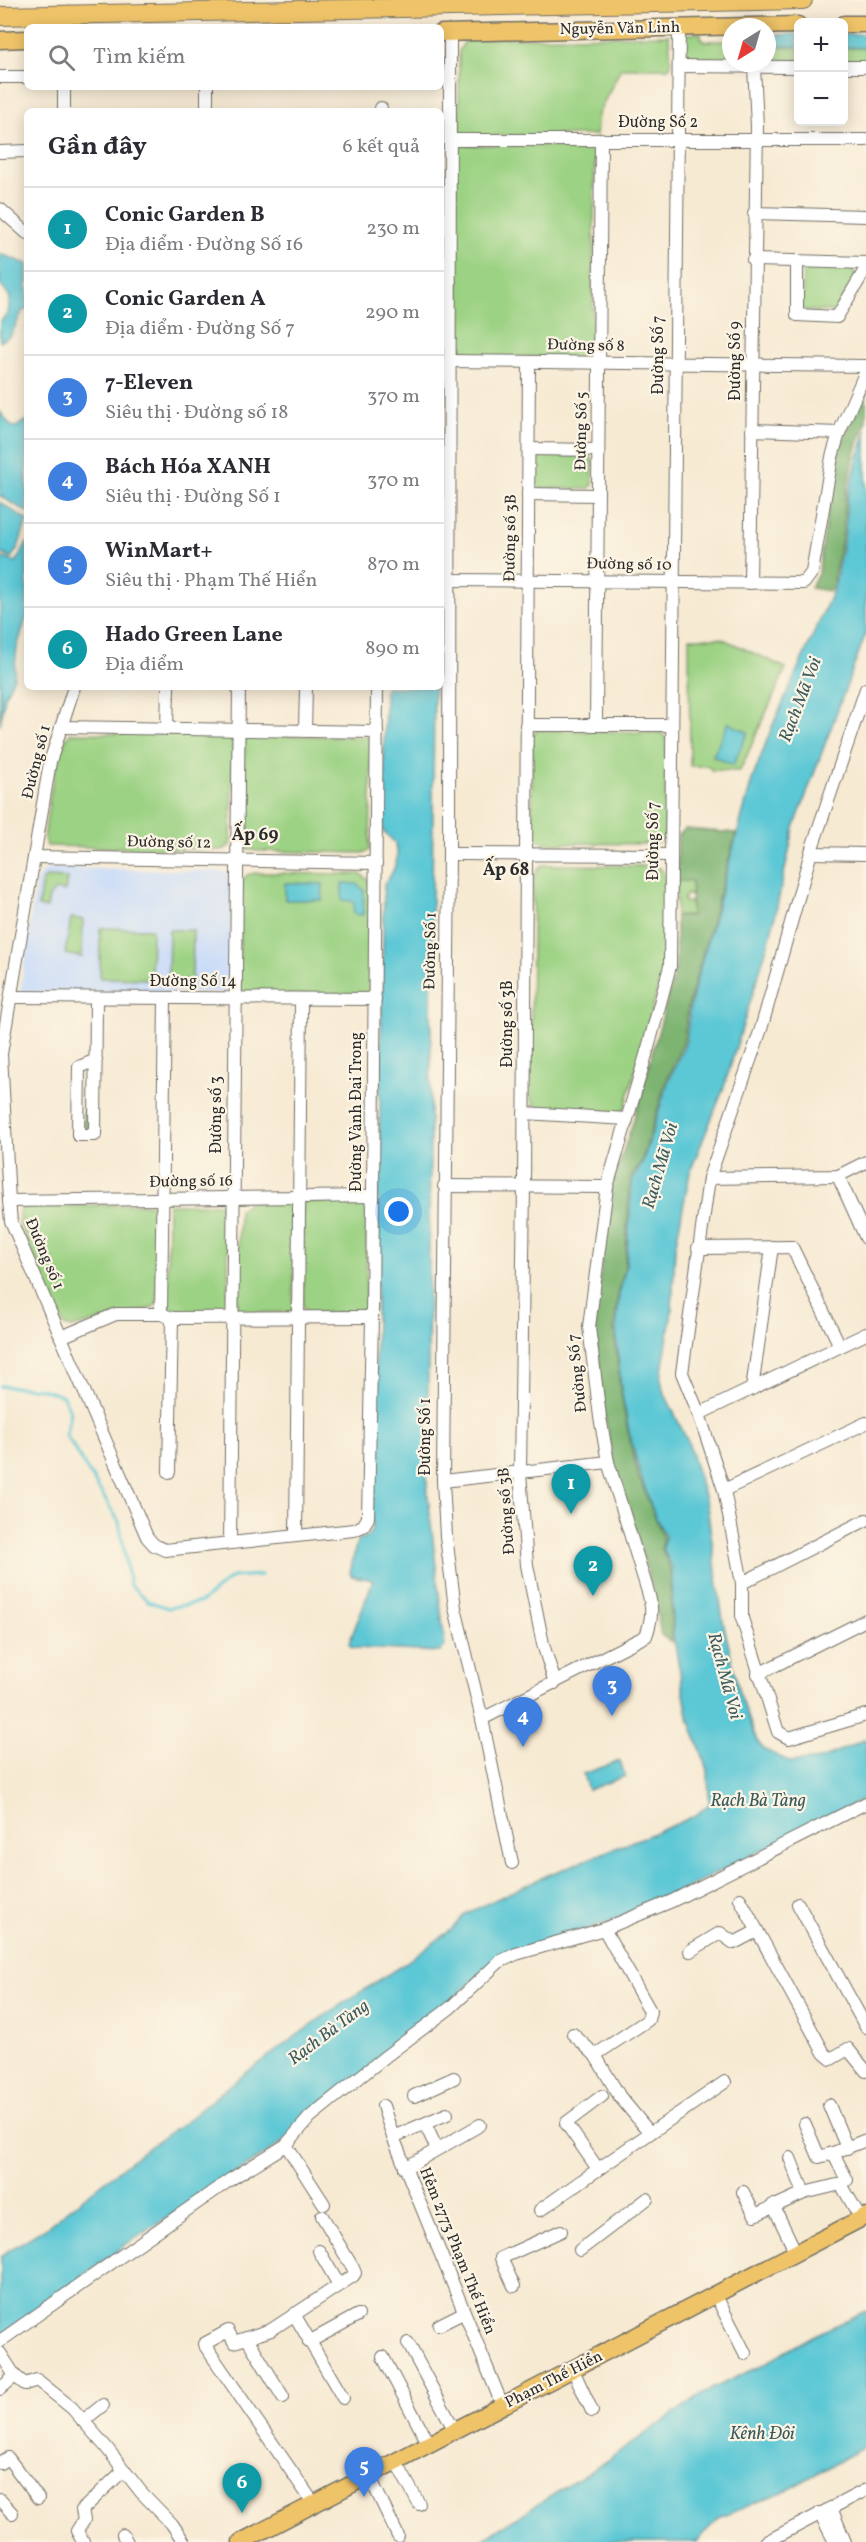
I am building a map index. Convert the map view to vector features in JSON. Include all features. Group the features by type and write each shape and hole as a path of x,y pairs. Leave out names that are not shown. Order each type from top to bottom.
{"highway":[{"name":"Nguyễn Văn Linh","path":"0,16 803,0"}],"main road":[{"path":"848,24 866,24"},
{"name":"Nguyễn Văn Linh","path":"446,33 794,25"},
{"path":"0,40 24,39"},
{"name":"Phạm Thế Hiển","path":"241,2542 864,2218"}],"street":[{"name":"Đường Số 7","path":"555,1683 646,1636 652,1619 652,1609 608,1462 589,1327 606,1187 670,966 679,28"},
{"name":"Đường Số 1","path":"446,33 451,140 442,1481 455,1608 482,1719 512,1863"},
{"path":"679,66 722,66"},
{"path":"776,66 794,67"},
{"path":"848,67 866,67"},
{"name":"Đường Số 9","path":"750,583 753,260 757,126 754,72"},
{"path":"0,77 24,76"},
{"path":"64,90 64,108"},
{"path":"207,90 207,108"},
{"name":"Đường Số 5","path":"597,724 600,139"},
{"name":"Đường Số 2","path":"451,140 866,140"},
{"path":"0,152 24,151"},
{"path":"0,210 24,230"},
{"path":"754,213 866,216"},
{"path":"753,260 866,263"},
{"path":"797,261 796,315 837,317 866,268"},
{"name":"Đường số 8","path":"450,361 866,366"},
{"name":"Đường số 3B","path":"529,362 520,1473 527,1565 543,1644 555,1683"},
{"path":"752,430 839,433 866,371"},
{"name":"Đường số 10","path":"449,580 799,584 807,581 812,572 832,457 839,433"},
{"path":"529,449 598,450"},
{"path":"528,494 597,495"},
{"path":"866,689 811,853 761,1029 709,1178 682,1373 699,1414 724,1490 742,1583 742,1618 778,1732 789,1738 866,1715"},
{"name":"Đường số 1","path":"73,690 50,762 1,1054 11,1221 147,1537 154,1545 165,1550 354,1530"},
{"path":"166,729 168,690"},
{"name":"Đường số 3","path":"230,1543 239,690"},
{"path":"305,731 306,690"},
{"name":"Đường Vành Đai Trong","path":"354,1530 363,1526 368,1518 372,1317 377,690"},
{"path":"526,725 672,725"},
{"path":"61,727 376,732"},
{"path":"811,853 866,854"},
{"path":"448,854 670,855"},
{"name":"Đường số 12","path":"34,857 376,863"},
{"name":"Đường Số 14","path":"11,997 375,999"},
{"path":"96,998 96,1060 94,1135 78,1135 79,1067 96,1060"},
{"path":"165,999 161,1199 169,1472"},
{"path":"296,1536 302,1000"},
{"path":"524,1113 627,1119"},
{"path":"709,1178 838,1176 866,1162"},
{"path":"838,1176 866,1238"},
{"path":"444,1186 606,1187"},
{"name":"Đường số 16","path":"9,1201 373,1196"},
{"path":"752,1389 772,1247"},
{"path":"698,1248 792,1247 840,1346"},
{"path":"61,1337 116,1314 372,1317"},
{"path":"699,1414 866,1334"},
{"path":"724,1490 866,1423"},
{"path":"442,1481 608,1462"},
{"path":"742,1583 866,1520"},
{"path":"758,1674 866,1620"},
{"path":"482,1719 555,1683"},
{"path":"0,2341 124,2252 286,2145 310,2117 450,2008 499,1962 516,1954 604,1929 672,1901 866,1803"},
{"path":"740,1899 824,2053 831,2059 848,2049 866,2071"},
{"path":"798,1904 866,2027"},
{"path":"595,2055 648,2020 650,2011 604,1929"},
{"path":"690,1951 720,1933 734,1943 757,1931"},
{"path":"573,2034 595,2055 620,2097 650,2133"},
{"path":"414,2096 454,2078"},
{"path":"540,2210 725,2082"},
{"path":"598,2169 566,2123 602,2097"},
{"path":"829,2105 847,2148"},
{"name":"Hẻm 2773 Phạm Thế Hiển","path":"383,2106 405,2168 503,2407"},
{"path":"393,2137 447,2114"},
{"path":"425,2124 437,2149"},
{"path":"805,2124 819,2157 866,2140"},
{"path":"405,2168 480,2125"},
{"path":"286,2145 355,2273 271,2330 234,2342 228,2331 204,2344 314,2504"},
{"path":"743,2192 755,2215 804,2193 841,2184 848,2180 833,2153"},
{"path":"790,2158 804,2193"},
{"path":"841,2184 864,2218"},
{"path":"580,2250 647,2199"},
{"path":"773,2205 796,2253"},
{"path":"514,2286 501,2258 561,2231"},
{"path":"319,2251 339,2285"},
{"path":"716,2296 746,2353"},
{"path":"439,2325 464,2313"},
{"path":"294,2314 343,2398"},
{"path":"309,2342 358,2315"},
{"path":"247,2338 283,2397"},
{"path":"408,2343 455,2431"},
{"path":"0,2353 15,2376 25,2384 37,2380 72,2408 141,2492 172,2524 184,2542"},
{"path":"383,2357 429,2445"},
{"path":"573,2370 592,2411"},
{"path":"0,2389 15,2376"},
{"path":"83,2421 103,2405"},
{"path":"0,2463 8,2458 38,2498"},
{"path":"396,2462 419,2504"},
{"path":"82,2541 77,2532 84,2520 82,2510 124,2470"},
{"path":"369,2475 398,2536"},
{"path":"766,2542 866,2490"},
{"path":"0,2500 12,2513"},
{"path":"825,2510 835,2542"},
{"path":"825,2510 844,2542"}],"shaded area":[{"path":"50,868 223,871 229,873 232,879 229,992 20,992 36,882 41,873"}],"green space":[{"path":"701,33 703,41 722,41 722,62 684,62 684,37 687,34"},
{"path":"669,35 671,65 668,68 621,68 598,114 596,135 465,136 459,132 459,51 466,39"},
{"path":"776,46 794,47 794,62 776,62"},
{"path":"848,48 866,48 866,63 848,62"},
{"path":"458,145 595,146 592,356 589,358 470,356 459,350 454,150"},
{"path":"807,266 853,269 856,276 835,311 805,311 802,307 803,270"},
{"path":"866,386 866,422 857,446 845,498 843,532 832,587 830,591 810,588 818,574 836,458"},
{"path":"539,455 590,456 593,460 593,485 588,489 537,488 533,484 534,459"},
{"path":"689,638 721,638 786,668 740,771 711,770 709,766 690,766"},
{"path":"537,730 662,733 666,739 663,840 653,844 544,843 532,837 532,735"},
{"path":"71,733 229,735 233,738 231,844 225,849 218,850 47,846 44,839 56,766 65,740"},
{"path":"245,735 370,737 372,739 370,850 363,853 249,849 242,840"},
{"path":"685,829 736,833 688,1007 684,1040 666,1082 642,1160 630,1180 625,1266 618,1295 614,1330 620,1388 638,1475 663,1537 662,1549 670,1569 672,1642 661,1635 653,1590 613,1461 594,1328 611,1188 633,1122 673,979 676,966 676,916 691,916 692,881 677,881 678,836"},
{"path":"542,865 653,866 660,868 665,875 665,962 625,1108 620,1113 539,1108 530,1097 533,876"},
{"path":"255,873 360,874 370,881 371,987 368,994 245,995 238,989 242,881 247,875"},
{"path":"46,877 67,878 65,891 55,890 49,897 47,908 38,907 42,881"},
{"path":"677,881 692,881 691,897 688,894 684,897 687,903 691,901 691,916 676,916"},
{"path":"71,918 83,920 82,957 65,954"},
{"path":"100,928 152,929 151,979 100,978"},
{"path":"169,930 193,930 192,981 168,979"},
{"path":"85,1071 90,1072 91,1130 83,1131"},
{"path":"362,1201 367,1207 366,1312 308,1313 303,1308 303,1202"},
{"path":"248,1202 290,1202 295,1207 293,1312 242,1313 237,1309 239,1210"},
{"path":"151,1204 156,1208 157,1303 152,1308 71,1328 64,1326 19,1223 19,1211 24,1207"},
{"path":"168,1204 223,1204 228,1208 228,1309 223,1314 167,1313"}],"water":[{"path":"794,34 794,47 776,45 776,35"},
{"path":"848,34 866,34 866,48 848,47"},
{"path":"0,254 24,263 24,310 11,335 0,342 0,322 8,313 10,297 0,284"},
{"path":"0,412 11,426 16,427 24,422 24,510 0,496"},
{"name":"Rạch Bà Tàng","path":"866,429 866,633 794,828 771,934 723,1090 690,1172 675,1248 672,1311 661,1378 663,1390 688,1442 707,1506 723,1621 739,1692 757,1741 765,1750 790,1762 821,1759 866,1739 866,1798 635,1914 504,1955 279,2145 128,2243 0,2337 0,2256 44,2229 139,2154 180,2126 239,2078 325,2015 401,1966 451,1930 465,1914 543,1877 674,1825 696,1815 709,1804 708,1770 688,1716 673,1634 672,1568 663,1548 665,1536 654,1514 640,1474 621,1388 616,1331 619,1295 626,1267 632,1181 643,1161 668,1082 686,1041 690,1007 697,979 752,780 772,727 834,588 845,532 847,498"},
{"path":"0,502 24,518 24,529 18,548 11,558 0,553"},
{"path":"24,547 24,625 17,648 14,677 5,696 0,725 0,557 16,562"},
{"path":"385,690 434,690 427,1487 445,1646 440,1652 356,1648 351,1647 349,1643 373,1581 352,1576 350,1573 357,1541 368,1536 372,1530 384,884 397,859 394,842 383,831"},
{"path":"728,723 748,732 733,765 713,756"},
{"path":"285,883 323,884 322,900 285,900"},
{"path":"342,883 357,884 364,890 363,915 354,914 354,903 342,900"},
{"path":"620,1761 625,1776 588,1790 583,1774"},
{"name":"Kênh Đôi","path":"866,2311 866,2446 789,2489 718,2518 697,2542 478,2542 610,2459 703,2393 759,2367 819,2333"}],"waterway":[{"path":"0,1386 42,1389 63,1396 70,1411 66,1435 119,1522 130,1585 148,1601 168,1608 201,1602 232,1577 261,1575"}],"place":[{"name":"Conic Garden B","path":"571,1514"},
{"name":"Conic Garden A","path":"593,1596"},
{"name":"7-Eleven","path":"612,1716"},
{"name":"Bách Hóa XANH","path":"523,1747"},
{"name":"WinMart+","path":"364,2497"},
{"name":"Hado Green Lane","path":"242,2513"}],"district":[{"name":"Ấp 69","path":"255,835"},
{"name":"Ấp 68","path":"506,870"}],"water label":[{"name":"Rạch Mã Voi","path":"801,700"},
{"name":"Rạch Mã Voi","path":"661,1166"},
{"name":"Rạch Mã Voi","path":"724,1676"}]}
